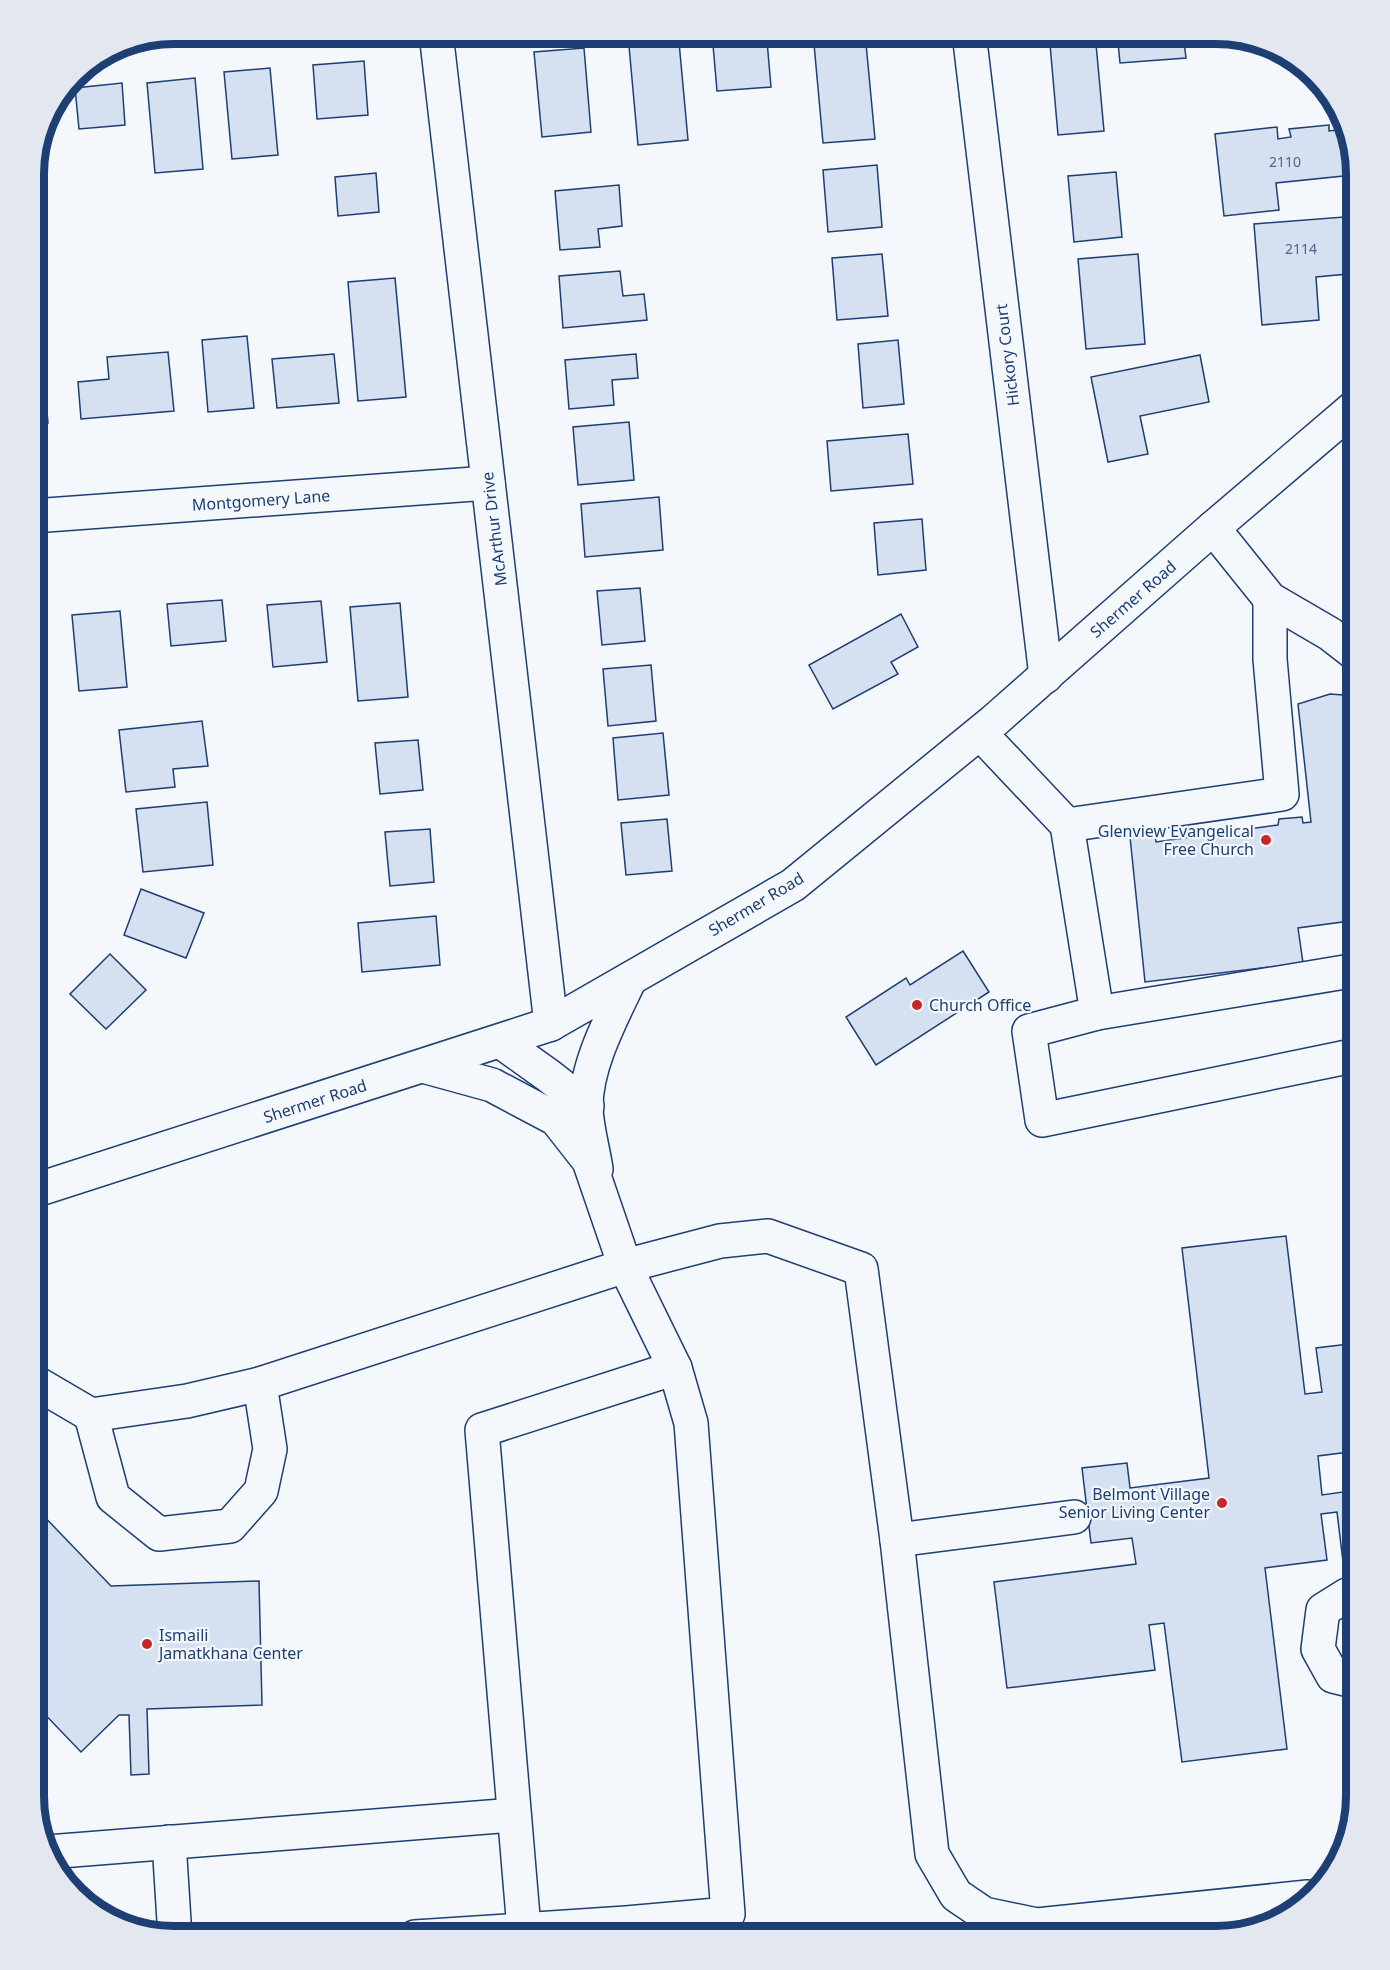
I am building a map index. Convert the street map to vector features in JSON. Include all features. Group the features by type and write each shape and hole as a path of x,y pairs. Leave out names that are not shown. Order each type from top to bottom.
{"street":[{"name":"McArthur Drive","path":"437,44 551,1024"},
{"name":"Hickory Court","path":"970,44 1046,676"},
{"name":"Shermer Road","path":"44,1187 551,1024 793,885 980,733 1346,414"},
{"name":"Montgomery Lane","path":"44,515 488,483"},
{"path":"1214,528 1270,599 1330,634 1346,646"},
{"path":"1067,825 1282,794 1270,659 1270,599"},
{"path":"980,733 1067,825 1096,1013"},
{"path":"1346,972 1096,1013 1029,1031 1042,1120 1346,1057"},
{"path":"600,1194 587,1106 591,1076 606,1028 630,979"},
{"path":"500,1041 587,1106"},
{"path":"423,1066 492,1085 556,1119 589,1161 625,1266 675,1368 691,1423 728,1914 568,1926"},
{"path":"44,1388 90,1415 187,1401 260,1384 625,1266 720,1241 768,1236 861,1269 897,1539 932,1854 956,1895 984,1914 1037,1925 1298,1898"},
{"path":"524,1926 482,1430 675,1368"},
{"path":"90,1415 113,1497 159,1534 230,1526 261,1491 268,1460 270,1449 260,1384"},
{"path":"897,1539 1074,1517"},
{"path":"1346,1596 1323,1610 1318,1649 1333,1676 1346,1679"},
{"path":"56,1851 514,1815"},
{"path":"169,1842 174,1926"}],"building":[{"path":"679,44 688,140 638,145 629,46"},
{"path":"767,44 771,87 717,91 713,45"},
{"path":"814,44 866,44 875,139 823,143"},
{"path":"1050,44 1096,44 1104,131 1058,135"},
{"path":"1118,44 1184,44 1186,58 1120,63"},
{"path":"584,48 591,132 542,137 534,52"},
{"path":"364,61 368,115 317,119 313,65"},
{"path":"270,68 278,155 232,159 224,72"},
{"path":"195,78 203,169 155,173 147,83"},
{"path":"122,83 125,125 79,129 76,88"},
{"path":"1329,125 1329,131 1339,130 1345,157 1346,176 1276,183 1279,210 1224,216 1215,134 1277,127 1278,139 1291,137 1289,129"},
{"path":"877,165 882,227 828,232 823,170"},
{"path":"1116,172 1122,237 1074,242 1068,176"},
{"path":"376,173 379,212 338,216 335,177"},
{"path":"619,185 622,226 598,229 600,247 560,250 555,191"},
{"path":"1344,217 1346,274 1316,277 1319,320 1262,325 1254,224"},
{"path":"882,254 888,316 837,320 832,258"},
{"path":"1138,254 1145,344 1086,349 1078,259"},
{"path":"620,271 623,296 644,294 647,320 563,328 559,276"},
{"path":"395,278 406,397 358,401 348,282"},
{"path":"247,336 254,408 208,412 202,340"},
{"path":"898,340 904,404 863,408 858,344"},
{"path":"168,352 174,411 81,419 78,382 109,379 107,357"},
{"path":"334,354 339,403 277,408 272,359"},
{"path":"636,354 638,378 612,380 614,405 569,409 565,360"},
{"path":"1200,355 1209,402 1140,416 1148,454 1108,462 1091,377"},
{"path":"44,379 48,423 44,424"},
{"path":"629,422 634,480 578,485 573,427"},
{"path":"908,434 913,484 831,491 827,441"},
{"path":"659,497 663,550 585,557 581,504"},
{"path":"922,519 926,570 878,575 874,523"},
{"path":"640,588 645,641 602,645 597,591"},
{"path":"222,600 226,641 171,646 167,604"},
{"path":"321,601 327,662 273,667 267,605"},
{"path":"400,603 408,697 358,701 350,607"},
{"path":"120,611 127,687 79,691 72,615"},
{"path":"901,614 918,647 891,662 898,674 833,709 809,665"},
{"path":"651,665 656,721 608,726 603,669"},
{"name":"Glenview Evangelical Free Church","path":"1330,694 1346,695 1346,921 1298,928 1303,963 1145,982 1130,837 1155,834 1156,842 1278,825 1279,819 1302,817 1303,823 1311,822 1298,704"},
{"path":"202,721 208,766 173,769 175,787 126,792 119,730"},
{"path":"663,733 669,795 618,800 613,738"},
{"path":"418,740 423,790 380,794 375,743"},
{"path":"207,802 213,865 143,872 136,809"},
{"path":"667,819 672,871 626,875 621,823"},
{"path":"430,829 434,882 390,886 385,832"},
{"path":"141,889 204,913 186,958 124,935"},
{"path":"436,916 440,965 362,972 358,923"},
{"name":"Church Office","path":"963,951 989,992 876,1065 846,1017 906,978 910,985"},
{"path":"110,954 146,990 106,1029 70,994"},
{"name":"Belmont Village Senior Living Center","path":"1286,1236 1305,1394 1322,1392 1316,1348 1346,1344 1346,1452 1318,1456 1322,1495 1346,1492 1346,1587 1337,1512 1321,1514 1327,1560 1265,1568 1287,1749 1182,1762 1164,1623 1149,1625 1155,1670 1007,1688 994,1582 1136,1564 1132,1538 1091,1543 1082,1468 1127,1463 1130,1488 1209,1478 1182,1248"},
{"name":"Ismaili Jamatkhana Center","path":"44,1516 111,1586 259,1581 262,1705 147,1709 149,1774 131,1775 129,1715 119,1715 81,1752 44,1713"}],"place":[{"name":"Glenview Evangelical Free Church","path":"1266,840"},
{"name":"Church Office","path":"917,1005"},
{"name":"Belmont Village Senior Living Center","path":"1222,1503"},
{"name":"Ismaili Jamatkhana Center","path":"147,1644"}]}
